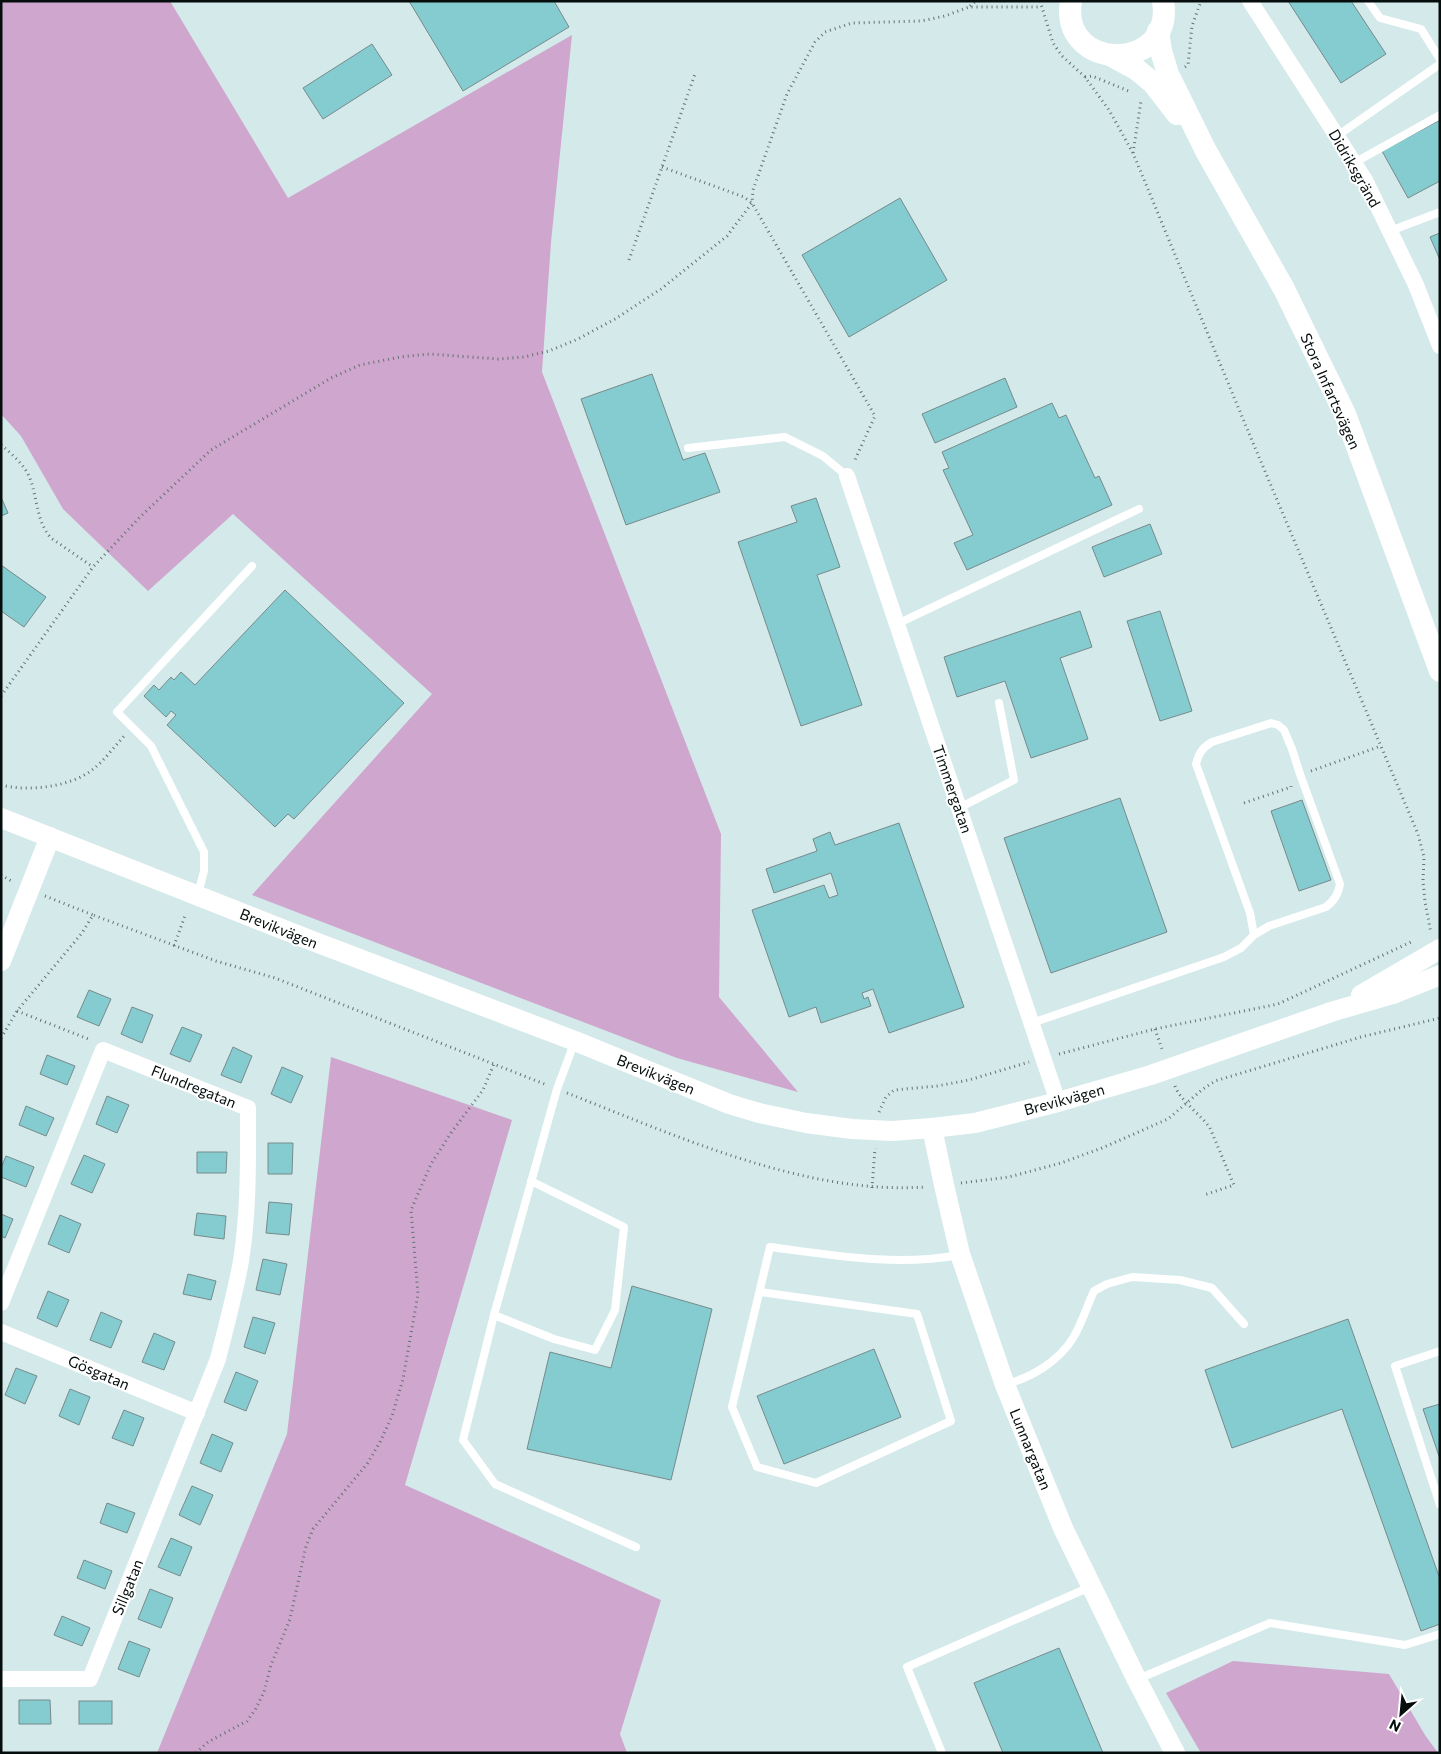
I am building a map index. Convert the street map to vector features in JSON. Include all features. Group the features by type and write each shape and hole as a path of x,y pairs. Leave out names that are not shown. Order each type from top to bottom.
{"main road":[{"name":"Stora Infartsvägen","path":"1071,1 1070,13 1072,22 1080,39 1094,50 1112,56 1136,69 1153,83 1206,151"},
{"path":"1112,56 1139,51 1153,39 1158,31 1164,2"},
{"name":"Stora Infartsvägen","path":"1158,31 1161,51 1168,74 1206,151 1284,289 1345,414 1435,652 1440,671"}],"street":[{"name":"Didriksgränd","path":"1250,1 1365,180 1416,286 1440,346"},
{"name":"Timmergatan","path":"847,476 1058,1102"},
{"name":"Brevikvägen","path":"1,818 382,969 575,1041 721,1101 759,1113 806,1123 852,1129 932,1128 975,1123 1058,1102 1168,1068 1334,1011 1393,994 1440,975"},
{"path":"1,961 50,838"},
{"name":"Brevikvägen","path":"1334,1011 1439,950"},
{"path":"1,1303 103,1050"},
{"name":"Flundregatan","path":"103,1050 248,1108 247,1203 241,1260 231,1310 218,1359 197,1413"},
{"name":"Lunnargatan","path":"932,1128 960,1254 1005,1384 1063,1528 1090,1586 1175,1753"},
{"name":"Gösgatan","path":"1,1332 197,1413"},
{"name":"Sillgatan","path":"1,1679 90,1679 197,1413"}],"lane":[{"path":"1368,1 1380,18 1421,29 1440,59"},
{"path":"1337,136 1440,64"},
{"path":"1354,163 1440,115"},
{"path":"1390,231 1440,212"},
{"path":"688,448 785,438 823,456 847,476"},
{"path":"897,624 1139,509"},
{"path":"198,896 204,871 204,852 151,746 117,712 252,566"},
{"path":"959,808 1014,780 999,703"},
{"path":"1032,1024 1224,957 1242,948 1254,935 1269,926 1326,907 1334,901 1340,884 1284,730 1278,725 1271,723 1212,742 1198,754 1196,764 1250,914 1254,935"},
{"path":"575,1041 558,1089 494,1315 463,1440 495,1484 636,1546"},
{"path":"494,1315 554,1340 596,1350 615,1310 624,1227 532,1181"},
{"path":"760,1292 917,1314 951,1422 816,1483 757,1467 732,1407 770,1248 878,1260 933,1260 960,1254"},
{"path":"1005,1384 1020,1381 1045,1366 1060,1353 1073,1338 1094,1291 1132,1276 1180,1280 1212,1288 1244,1324"},
{"path":"1440,1351 1395,1366 1440,1505"},
{"path":"942,1753 907,1666 1090,1586"},
{"path":"1137,1680 1270,1624 1405,1645 1440,1634"}],"path":[{"path":"1,696 93,567 140,517 211,450 331,378 360,365 400,357 429,354 498,359 524,357 549,351 578,339 615,319 668,284 727,236 752,203 753,190 786,94 815,42 825,32 852,23 921,21 945,16 976,1"},
{"path":"1040,1 1053,43 1062,56 1084,77 1104,103 1133,154 1418,834 1424,856 1424,895 1430,931 1439,950"},
{"path":"969,6 1041,7"},
{"path":"629,260 695,74"},
{"path":"1133,154 1141,102 1140,93"},
{"path":"662,167 744,197 752,203 875,416 847,476"},
{"path":"1,444 29,475 45,532 50,538 93,567"},
{"path":"1,785 25,788 44,787 82,776 93,769 132,727"},
{"path":"1,875 18,884"},
{"path":"41,894 93,915"},
{"path":"174,946 186,913"},
{"path":"1424,935 1430,931"},
{"path":"872,1188 878,1118 886,1097 894,1090 937,1086 969,1080 1043,1058 1155,1029 1278,1004 1418,939"},
{"path":"17,1011 95,1042 103,1050"},
{"path":"1155,1029 1177,1093 1210,1128 1234,1186 1204,1195"},
{"path":"196,1753 208,1742 247,1721 255,1710 264,1692 271,1666 290,1619 306,1546 313,1529 367,1464 392,1416 403,1379 418,1294 411,1210 431,1164 483,1090 494,1064"},
{"path":"963,1183 964,1192"}],"shaded area":[{"path":"1,1 170,1 288,198 572,35 551,242 542,372 721,834 719,997 798,1092 677,1058 252,895 432,694 233,514 148,591 63,509 21,436 1,414"},
{"path":"331,1057 512,1120 405,1485 661,1600 620,1734 627,1753 157,1753 287,1434"},
{"path":"1233,1661 1389,1674 1425,1735 1438,1753 1201,1753 1166,1693"}],"building":[{"path":"409,1 554,1 569,27 463,91"},
{"path":"1288,1 1351,1 1386,54 1341,83"},
{"path":"372,44 392,75 323,119 303,88"},
{"path":"1440,120 1440,181 1408,198 1382,151"},
{"path":"900,198 947,280 849,337 802,255"},
{"path":"1440,233 1440,260 1430,237"},
{"path":"652,374 683,460 705,453 720,492 626,525 581,399"},
{"path":"1005,378 1017,407 935,443 922,414"},
{"path":"1052,403 1059,418 1066,415 1095,478 1099,476 1112,505 967,570 954,543 973,535 943,470 949,468 942,452"},
{"path":"1,497 8,513 1,516"},
{"path":"816,498 840,567 817,575 862,705 801,726 738,542 797,522 791,506"},
{"path":"1150,524 1162,554 1104,577 1092,547"},
{"path":"1,565 46,597 24,627 1,611"},
{"path":"285,590 404,703 294,819 288,814 275,827 167,725 176,715 171,711 166,717 144,696 154,685 159,690 171,677 174,680 181,672 195,685"},
{"path":"1080,611 1092,647 1060,658 1088,739 1031,758 1005,681 957,697 944,657"},
{"path":"1160,611 1192,711 1160,721 1127,621"},
{"path":"1120,798 1167,932 1051,973 1004,838"},
{"path":"1302,800 1331,880 1299,891 1271,811"},
{"path":"899,823 964,1007 889,1033 873,989 862,993 864,999 868,997 871,1006 821,1023 816,1007 789,1017 752,910 824,885 829,898 838,895 831,873 774,893 766,869 817,851 813,839 830,832 835,845"},
{"path":"89,990 111,999 99,1026 77,1017"},
{"path":"132,1007 153,1015 142,1043 121,1034"},
{"path":"182,1027 202,1035 190,1062 170,1054"},
{"path":"233,1047 252,1056 241,1083 221,1075"},
{"path":"47,1055 75,1066 67,1085 40,1074"},
{"path":"282,1067 303,1076 291,1103 271,1094"},
{"path":"107,1096 129,1105 117,1133 96,1124"},
{"path":"26,1106 54,1118 46,1136 19,1125"},
{"path":"268,1143 293,1143 292,1174 268,1174"},
{"path":"197,1152 227,1152 226,1173 197,1173"},
{"path":"84,1155 105,1164 92,1193 71,1184"},
{"path":"6,1156 34,1167 26,1187 1,1177 1,1168"},
{"path":"269,1202 292,1204 289,1235 266,1233"},
{"path":"197,1213 226,1216 224,1239 194,1235"},
{"path":"1,1214 13,1219 5,1238 1,1236"},
{"path":"60,1215 81,1224 69,1253 48,1244"},
{"path":"263,1259 287,1264 280,1295 256,1290"},
{"path":"188,1274 216,1281 211,1300 183,1294"},
{"path":"632,1286 712,1309 671,1480 527,1449 550,1352 611,1368"},
{"path":"48,1291 69,1300 57,1327 37,1318"},
{"path":"101,1312 122,1321 111,1348 90,1340"},
{"path":"253,1317 275,1323 265,1354 244,1347"},
{"path":"1348,1319 1440,1579 1440,1624 1421,1631 1342,1409 1232,1448 1205,1370"},
{"path":"154,1333 175,1342 164,1370 142,1362"},
{"path":"874,1349 901,1417 784,1464 757,1396"},
{"path":"16,1368 37,1376 25,1404 5,1395"},
{"path":"236,1372 258,1381 246,1411 224,1402"},
{"path":"70,1389 90,1397 79,1425 59,1416"},
{"path":"1440,1404 1440,1459 1423,1409"},
{"path":"124,1410 144,1418 133,1446 112,1438"},
{"path":"212,1434 233,1443 221,1472 200,1463"},
{"path":"192,1486 213,1495 200,1525 179,1515"},
{"path":"107,1503 135,1513 127,1533 100,1523"},
{"path":"171,1538 192,1547 180,1576 158,1567"},
{"path":"84,1560 112,1571 105,1589 77,1578"},
{"path":"150,1589 173,1598 161,1628 138,1619"},
{"path":"62,1616 90,1628 82,1646 54,1635"},
{"path":"129,1641 150,1649 139,1677 118,1669"},
{"path":"1059,1648 1103,1753 1003,1753 974,1683"},
{"path":"19,1700 50,1700 51,1724 19,1724"},
{"path":"79,1701 112,1701 112,1724 79,1724"}]}
